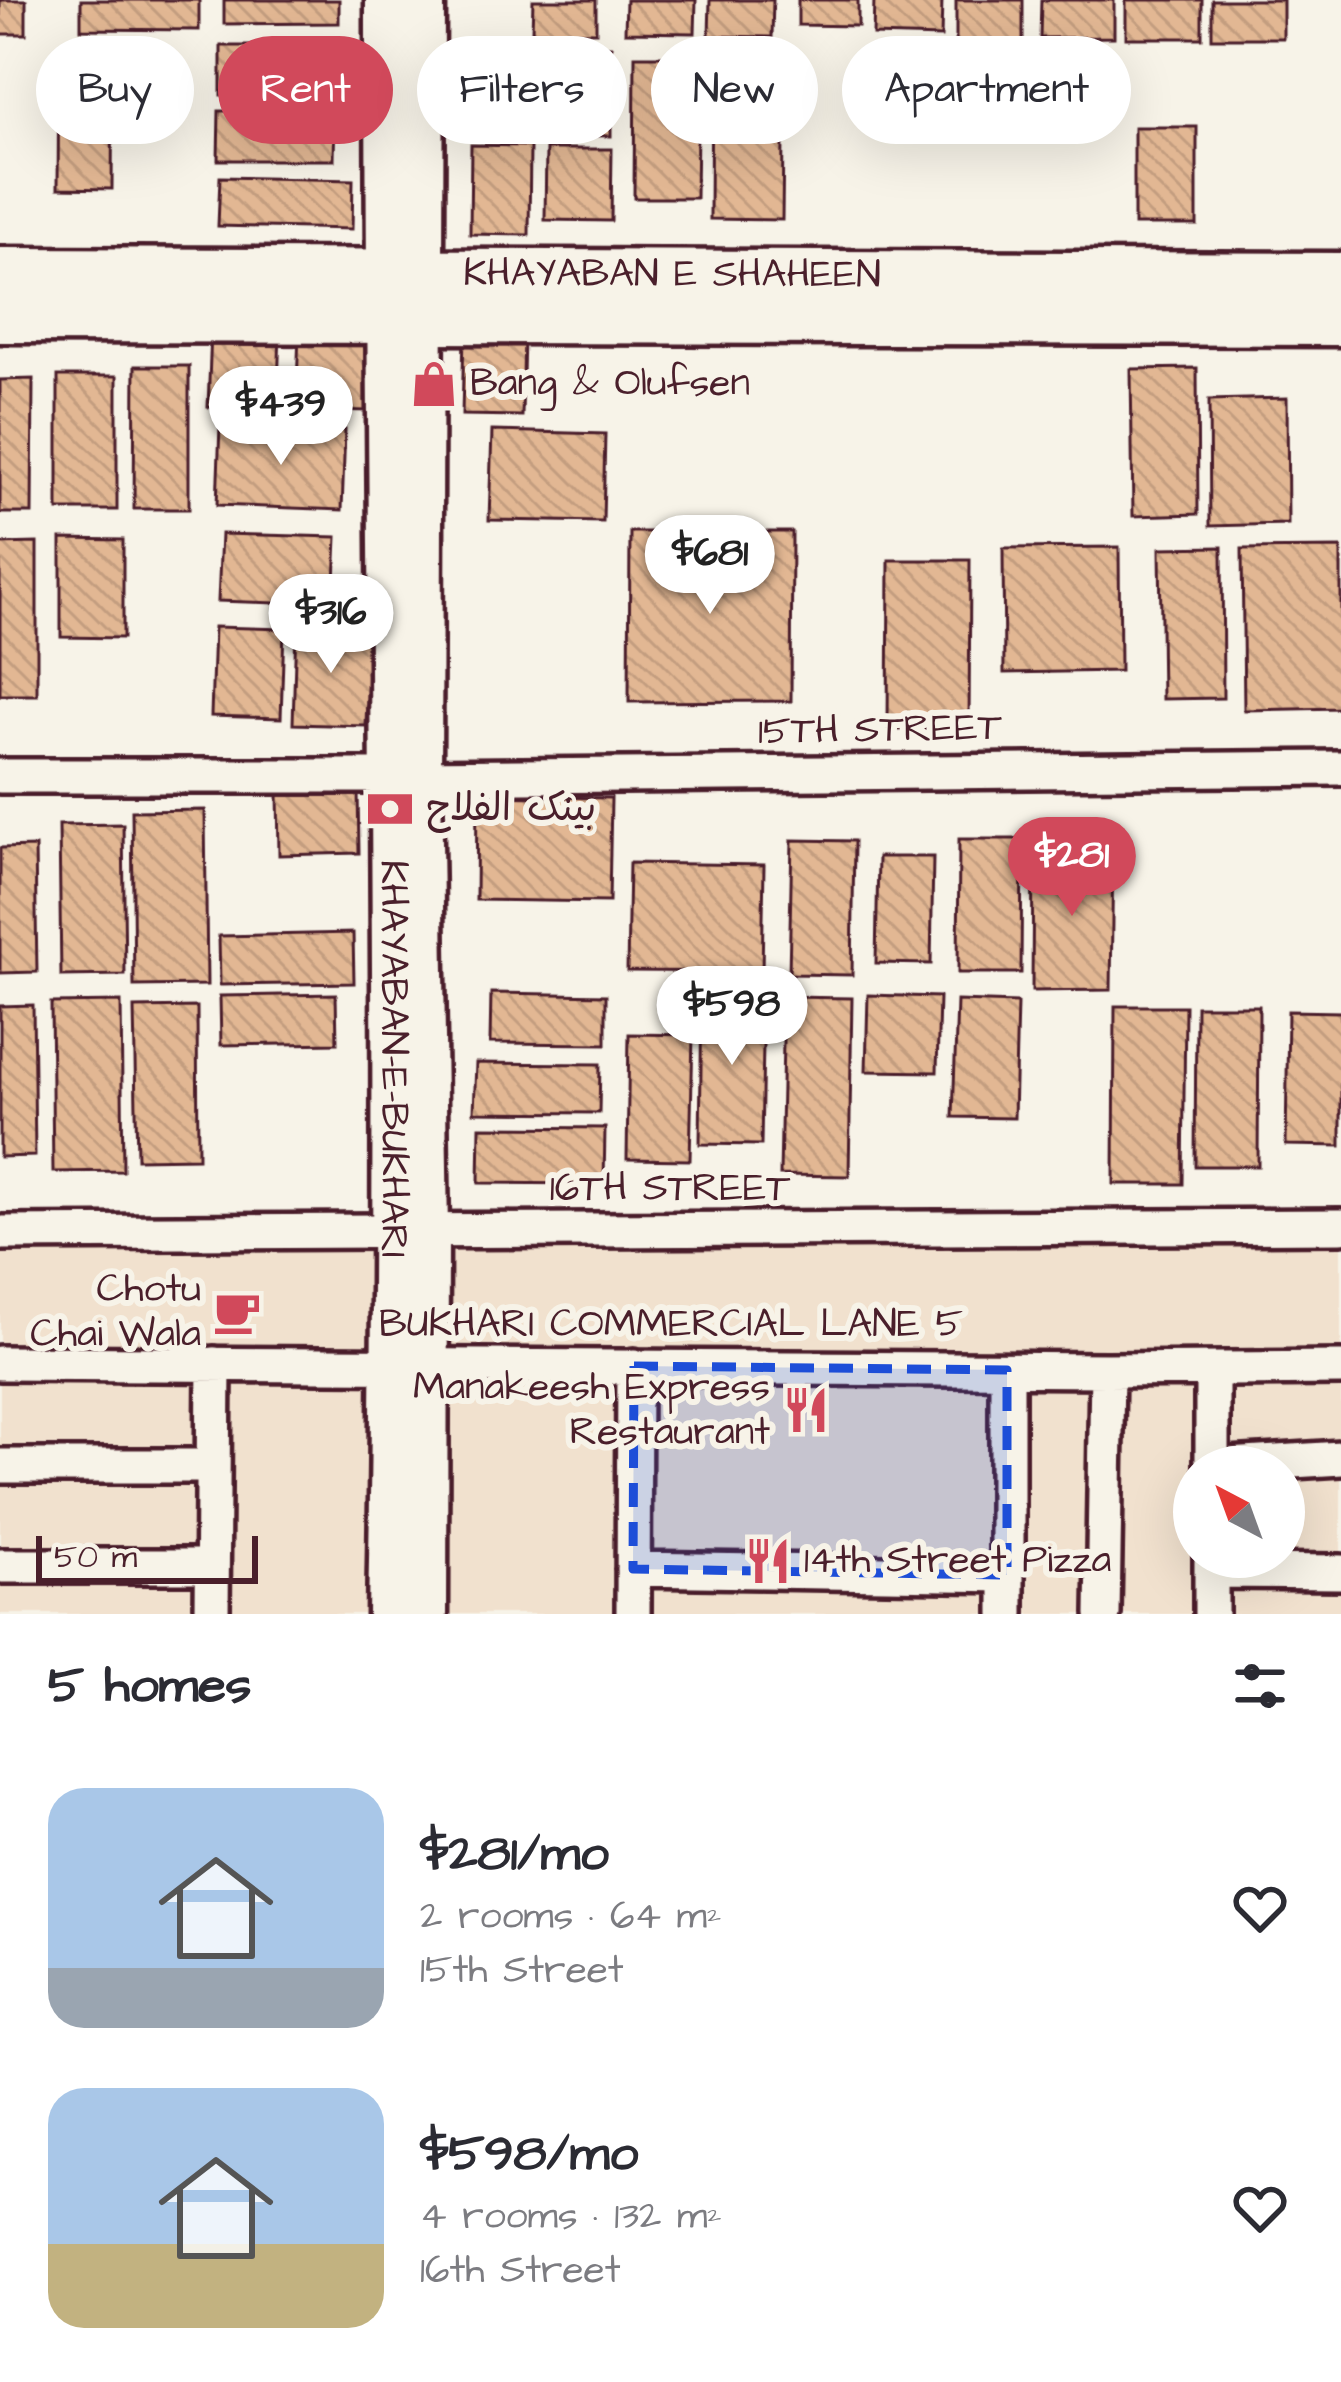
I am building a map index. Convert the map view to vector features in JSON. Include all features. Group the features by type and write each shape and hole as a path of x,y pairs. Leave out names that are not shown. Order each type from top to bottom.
{"main road":[{"name":"KHAYABAN E SHAHEEN","path":"0,272 405,295 1341,321"},
{"name":"KHAYABAN E SHAHEEN","path":"0,319 405,295 1341,277"}],"street":[{"name":"KHAYABAN-E-BUKHARI","path":"387,0 405,295"},
{"name":"KHAYABAN-E-BUKHARI","path":"423,0 405,295 404,777 410,1365 426,1614"},
{"name":"15TH STREET","path":"0,776 1341,768"},
{"name":"16TH STREET","path":"0,1233 1341,1226"},
{"name":"BUKHARI COMMERCIAL LANE 5","path":"0,1364 1341,1368"},
{"path":"212,1614 214,1364"},
{"name":"KHAYABAN-E-BUKHARI","path":"389,1614 410,1365"},
{"path":"633,1614 634,1366"},
{"path":"1007,1370 1007,1614"},
{"path":"1103,1614 1107,1370"},
{"path":"1212,1370 1212,1446"},
{"path":"1305,1460 1341,1458"},
{"path":"0,1466 213,1466"},
{"path":"0,1566 212,1566"},
{"path":"633,1569 1007,1575"},
{"path":"1305,1570 1341,1572"},
{"path":"1211,1578 1211,1614"}],"highlighted area":[{"path":"634,1366 1007,1370 1007,1575 633,1569"}],"shaded area":[{"path":"1341,1243 1341,1614 0,1614 0,1247"}],"building":[{"path":"0,0 26,0 26,34 0,34"},
{"path":"81,0 199,0 199,30 81,29"},
{"path":"224,0 339,0 339,23 224,24"},
{"path":"533,0 596,0 596,32 532,31"},
{"path":"626,0 696,0 695,33 625,32"},
{"path":"710,0 773,0 772,36 709,36"},
{"path":"798,0 858,0 858,26 798,25"},
{"path":"874,0 942,0 941,36 873,35"},
{"path":"956,0 1023,0 1023,36 956,36"},
{"path":"1041,0 1114,0 1114,36 1040,36"},
{"path":"1126,0 1202,0 1202,38 1126,36"},
{"path":"1212,0 1283,0 1283,38 1212,38"},
{"path":"635,56 651,56 651,144 697,144 696,198 634,198"},
{"path":"1134,127 1197,127 1197,225 1134,225"},
{"path":"58,144 112,144 112,189 58,188"},
{"path":"218,144 334,144 334,160 218,160"},
{"path":"710,144 783,144 782,220 710,219"},
{"path":"471,145 530,146 529,235 470,234"},
{"path":"546,149 612,149 611,221 545,220"},
{"path":"220,177 353,180 352,229 218,226"},
{"path":"211,332 280,334 277,409 208,407"},
{"path":"299,334 370,336 367,411 296,409"},
{"path":"464,335 524,336 522,416 462,415"},
{"path":"135,366 189,366 189,509 134,509"},
{"path":"1197,368 1198,514 1133,516 1131,369"},
{"path":"58,376 117,376 117,510 58,510"},
{"path":"33,379 32,513 0,513 0,380"},
{"path":"1287,398 1288,524 1210,526 1209,400"},
{"path":"220,425 345,430 342,510 217,505"},
{"path":"492,431 605,434 603,522 489,520"},
{"path":"630,532 792,532 791,701 629,702"},
{"path":"221,534 337,537 334,605 218,601"},
{"path":"61,539 123,540 123,638 61,637"},
{"path":"37,543 37,695 0,695 0,544"},
{"path":"1119,547 1120,671 1004,673 1003,548"},
{"path":"1222,547 1223,698 1162,699 1160,548"},
{"path":"1341,548 1341,708 1244,710 1242,549"},
{"path":"889,560 970,560 969,729 888,730"},
{"path":"296,626 369,628 366,726 293,724"},
{"path":"214,627 284,629 281,718 211,716"},
{"path":"358,790 359,853 279,855 278,791"},
{"path":"477,796 611,798 609,902 476,900"},
{"path":"205,810 207,985 134,986 132,811"},
{"path":"123,824 125,975 61,976 59,825"},
{"path":"959,839 1022,839 1021,973 958,973"},
{"path":"792,840 854,841 852,975 789,974"},
{"path":"35,847 37,972 0,973 0,848"},
{"path":"1033,847 1113,848 1111,990 1032,991"},
{"path":"878,857 933,857 931,964 876,963"},
{"path":"629,863 764,865 762,972 627,971"},
{"path":"353,933 354,983 220,985 219,936"},
{"path":"702,992 764,993 761,1145 700,1144"},
{"path":"491,993 606,995 606,1044 490,1043"},
{"path":"336,994 337,1043 221,1045 220,996"},
{"path":"868,995 939,997 937,1072 866,1071"},
{"path":"784,997 852,998 849,1176 780,1175"},
{"path":"957,1001 1017,1003 1014,1118 953,1117"},
{"path":"121,1002 123,1171 53,1172 51,1003"},
{"path":"33,1005 35,1156 0,1157 0,1006"},
{"path":"1115,1006 1185,1006 1183,1184 1114,1184"},
{"path":"1196,1006 1259,1006 1258,1166 1195,1166"},
{"path":"197,1007 198,1158 137,1159 134,1008"},
{"path":"1288,1011 1341,1012 1341,1146 1286,1145"},
{"path":"629,1034 693,1035 690,1160 627,1159"},
{"path":"476,1063 600,1064 599,1113 474,1112"},
{"path":"480,1127 605,1128 604,1184 479,1183"}],"place":[{"name":"Bang & Olufsen","path":"434,384"},
{"name":"بینک الفلاح","path":"390,809"},
{"name":"Chotu Chai Wala","path":"237,1312"},
{"name":"Manakeesh Express Restaurant","path":"806,1410"},
{"name":"14th Street Pizza","path":"768,1561"}]}
